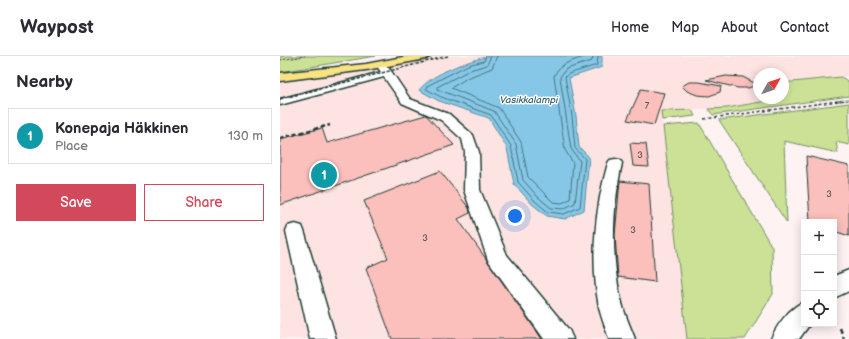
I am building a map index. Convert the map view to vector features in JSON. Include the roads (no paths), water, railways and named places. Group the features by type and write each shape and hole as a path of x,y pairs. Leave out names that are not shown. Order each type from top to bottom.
{"main road":[{"path":"280,77 384,69 426,56"}],"lane":[{"path":"280,102 384,69 406,101 445,117 468,138 472,152 472,190 498,260 560,339"},
{"path":"615,163 611,176 608,204 605,261 611,307 622,339"},
{"path":"295,231 322,339"},
{"path":"837,286 849,278"},
{"path":"784,339 801,317"}],"water":[{"name":"Vasikkalampi","path":"490,56 602,56 602,67 569,78 576,116 579,147 589,157 584,210 565,219 547,216 532,204 514,184 507,148 489,118 439,101 419,90 433,78 452,68"}],"railway":[{"path":"280,99 448,56"},
{"path":"280,138 330,125"}],"place":[{"name":"Konepaja Häkkinen","path":"324,175"}]}
